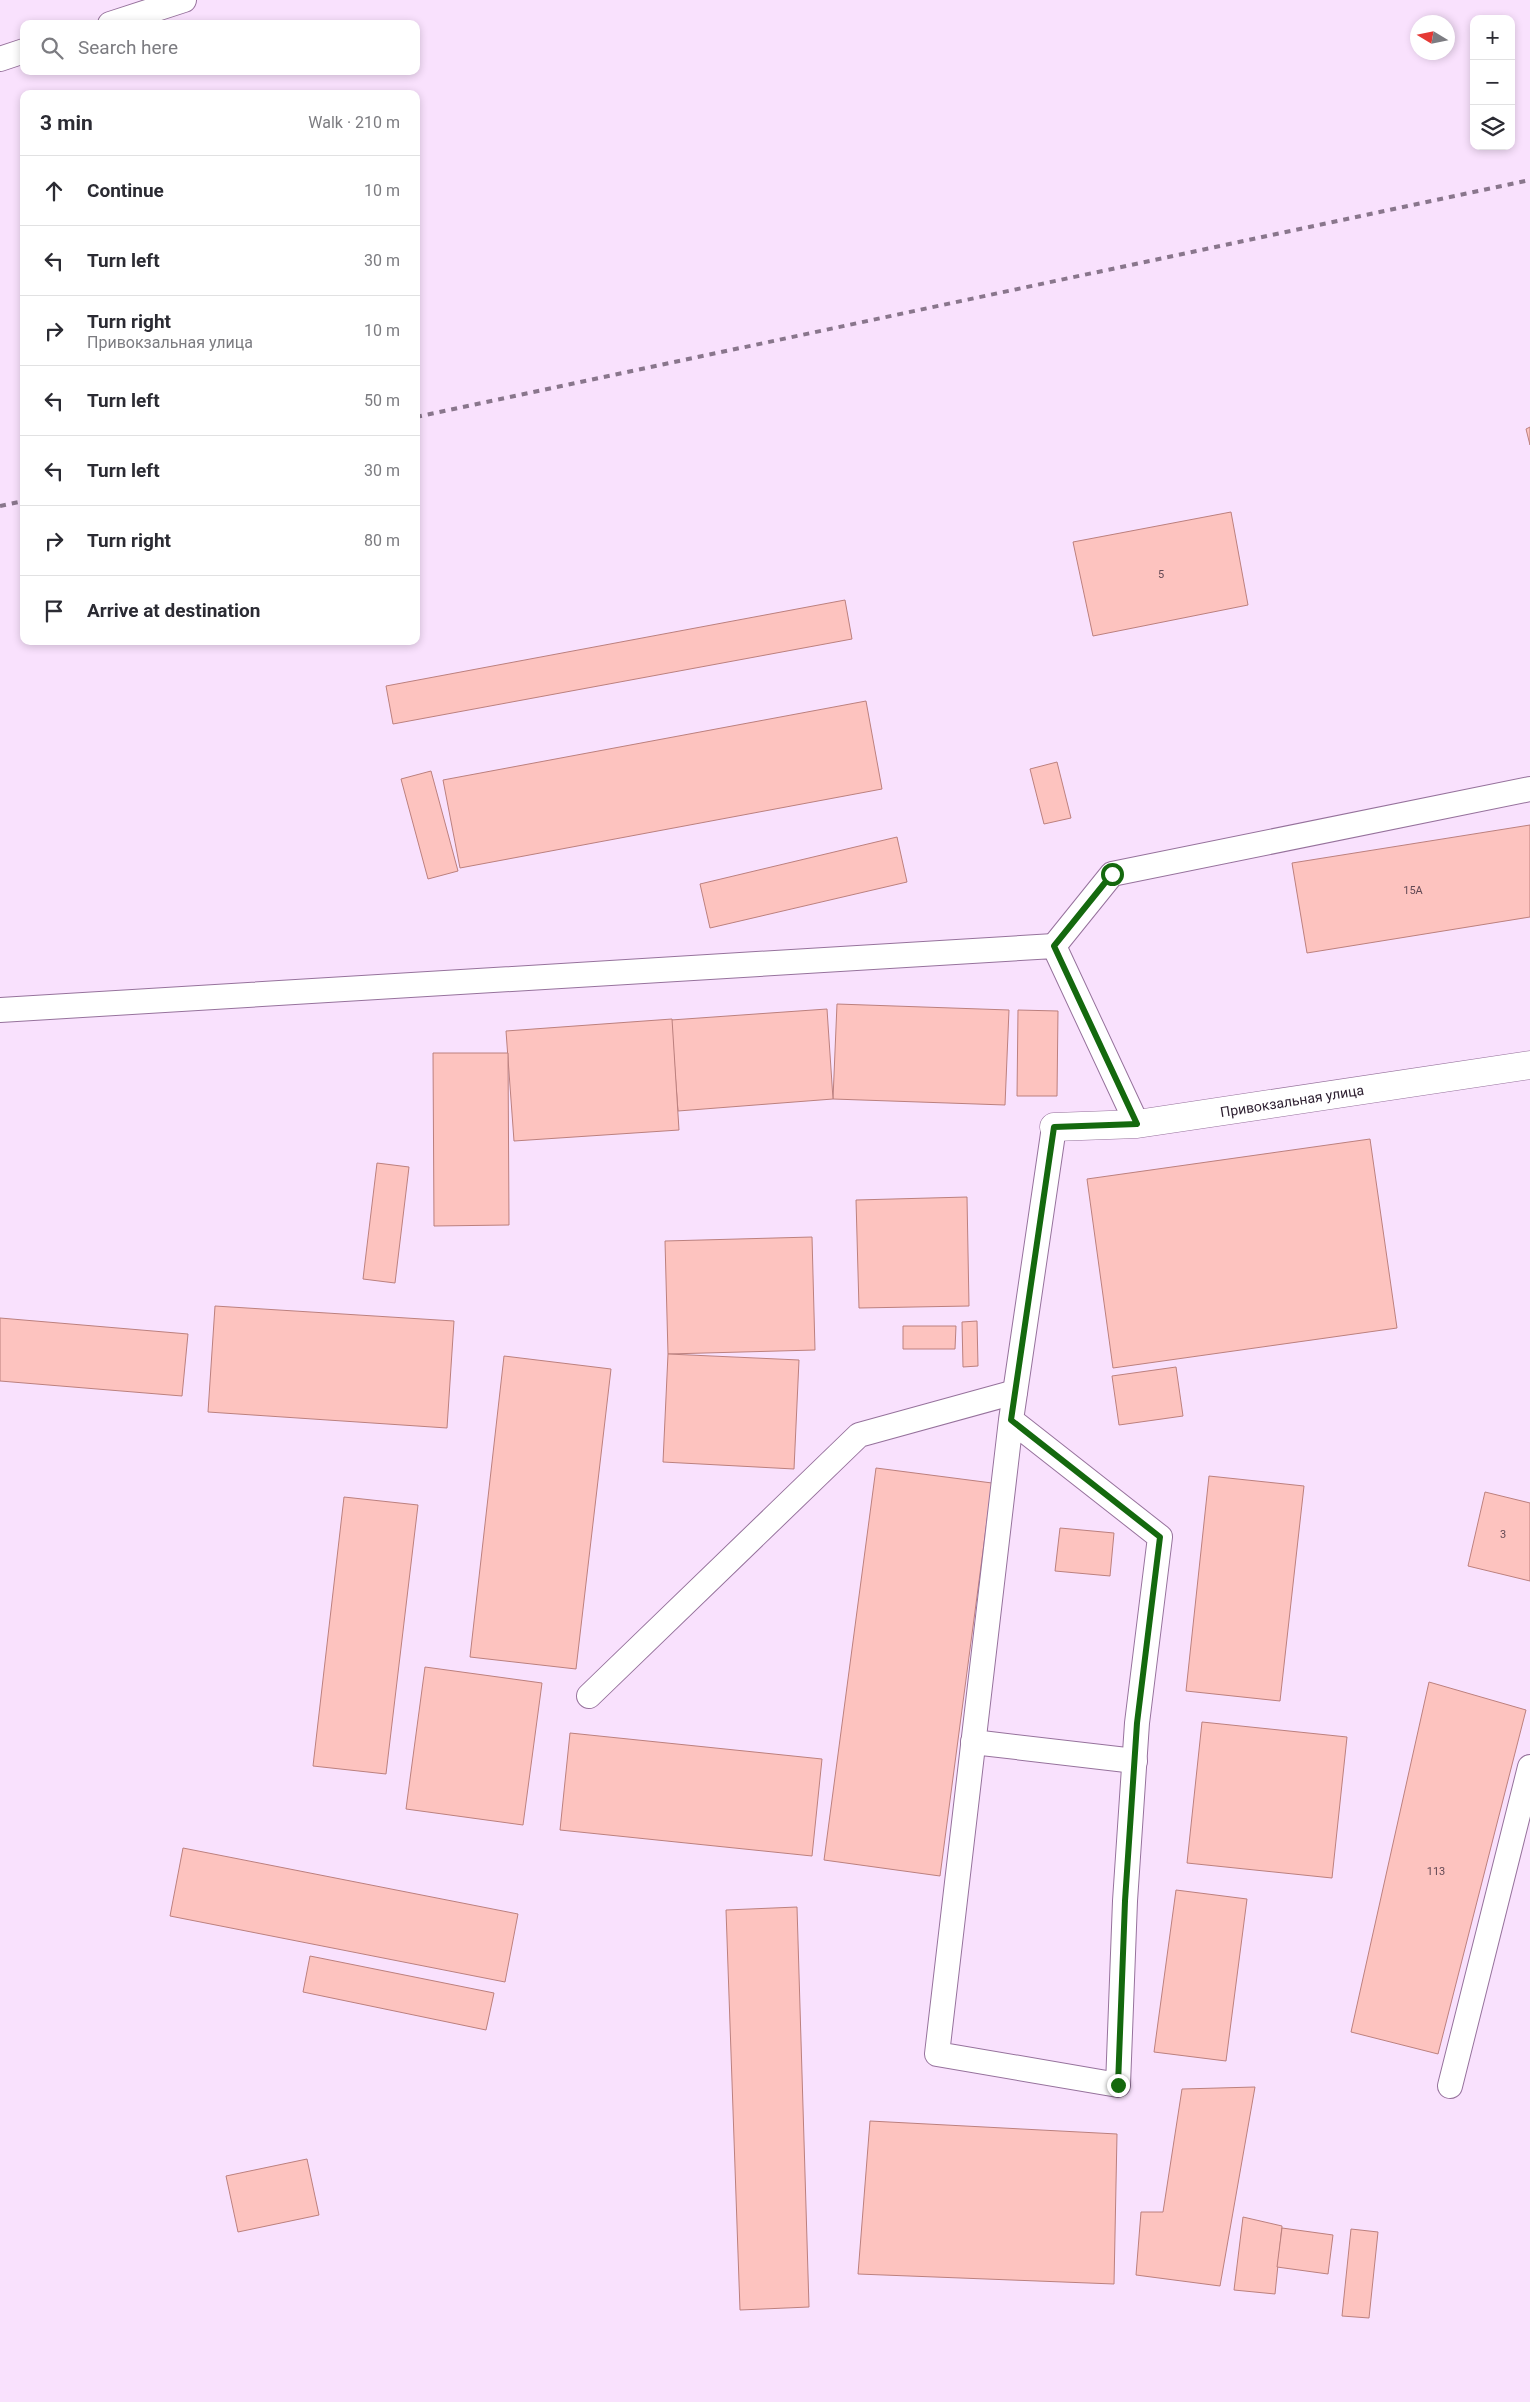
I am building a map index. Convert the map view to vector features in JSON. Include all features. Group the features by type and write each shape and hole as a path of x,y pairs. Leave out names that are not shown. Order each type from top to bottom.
{"street":[{"name":"Привокзальная улица","path":"1054,1127 1137,1124 1530,1065"}],"lane":[{"path":"122,20 184,0"},
{"path":"0,58 20,52"},
{"path":"0,1010 1054,946 1112,874 1530,789"},
{"path":"1054,946 1137,1124"},
{"path":"1011,1420 1160,1537 1137,1723 1125,1901 1118,2085 937,2054 1011,1420 1054,1127"},
{"path":"589,1696 859,1435 1015,1392"},
{"path":"973,1742 1135,1761"},
{"path":"1450,2086 1530,1767"}],"building":[{"path":"1530,427 1530,445 1526,429"},
{"path":"1231,512 1248,605 1093,636 1073,542"},
{"path":"845,600 852,639 393,724 386,686"},
{"path":"866,701 882,789 460,868 443,780"},
{"path":"1057,762 1071,818 1044,824 1030,769"},
{"path":"431,771 458,871 428,879 401,779"},
{"path":"1530,825 1530,917 1307,953 1292,863"},
{"path":"897,837 907,882 710,928 700,884"},
{"path":"837,1004 1009,1010 1005,1105 833,1099"},
{"path":"827,1009 833,1099 678,1111 671,1020"},
{"path":"1018,1010 1058,1011 1057,1096 1017,1096"},
{"path":"672,1019 679,1130 514,1141 506,1031"},
{"path":"433,1053 508,1053 509,1225 434,1226"},
{"path":"1370,1139 1397,1328 1113,1368 1087,1179"},
{"path":"377,1163 409,1167 395,1283 363,1279"},
{"path":"967,1197 969,1306 859,1308 856,1200"},
{"path":"812,1237 815,1350 668,1354 665,1241"},
{"path":"215,1306 454,1321 447,1428 208,1412"},
{"path":"0,1318 188,1334 182,1396 0,1381"},
{"path":"977,1321 978,1366 963,1367 962,1322"},
{"path":"903,1326 956,1326 955,1349 903,1349"},
{"path":"668,1354 799,1360 794,1469 663,1462"},
{"path":"504,1356 611,1369 576,1669 470,1657"},
{"path":"1176,1367 1183,1416 1119,1425 1112,1376"},
{"path":"876,1468 992,1483 940,1876 824,1860"},
{"path":"1209,1476 1304,1486 1280,1701 1186,1691"},
{"path":"1485,1492 1530,1503 1530,1581 1468,1566"},
{"path":"344,1497 418,1505 386,1774 313,1766"},
{"path":"1060,1528 1114,1533 1110,1576 1055,1571"},
{"path":"425,1667 542,1683 523,1825 406,1809"},
{"path":"1429,1682 1526,1710 1438,2054 1351,2032"},
{"path":"1202,1722 1347,1737 1332,1878 1187,1863"},
{"path":"570,1733 822,1759 812,1856 560,1830"},
{"path":"183,1848 518,1914 505,1982 170,1916"},
{"path":"1176,1890 1247,1899 1226,2061 1154,2052"},
{"path":"797,1907 809,2307 740,2310 726,1910"},
{"path":"310,1956 494,1993 486,2030 303,1992"},
{"path":"1255,2087 1220,2286 1136,2275 1141,2212 1163,2212 1182,2089"},
{"path":"870,2121 1117,2134 1114,2284 858,2274"},
{"path":"307,2159 319,2215 238,2232 226,2176"},
{"path":"1243,2217 1282,2226 1275,2294 1234,2290"},
{"path":"1282,2228 1333,2235 1328,2274 1277,2267"},
{"path":"1351,2229 1378,2232 1369,2318 1342,2316"}],"railway":[{"path":"420,416 1530,180"},
{"path":"0,506 20,502"}],"route":[{"path":"1112,874 1054,946 1137,1124 1054,1127 1011,1420 1160,1537 1137,1723 1125,1901 1118,2085"}]}
